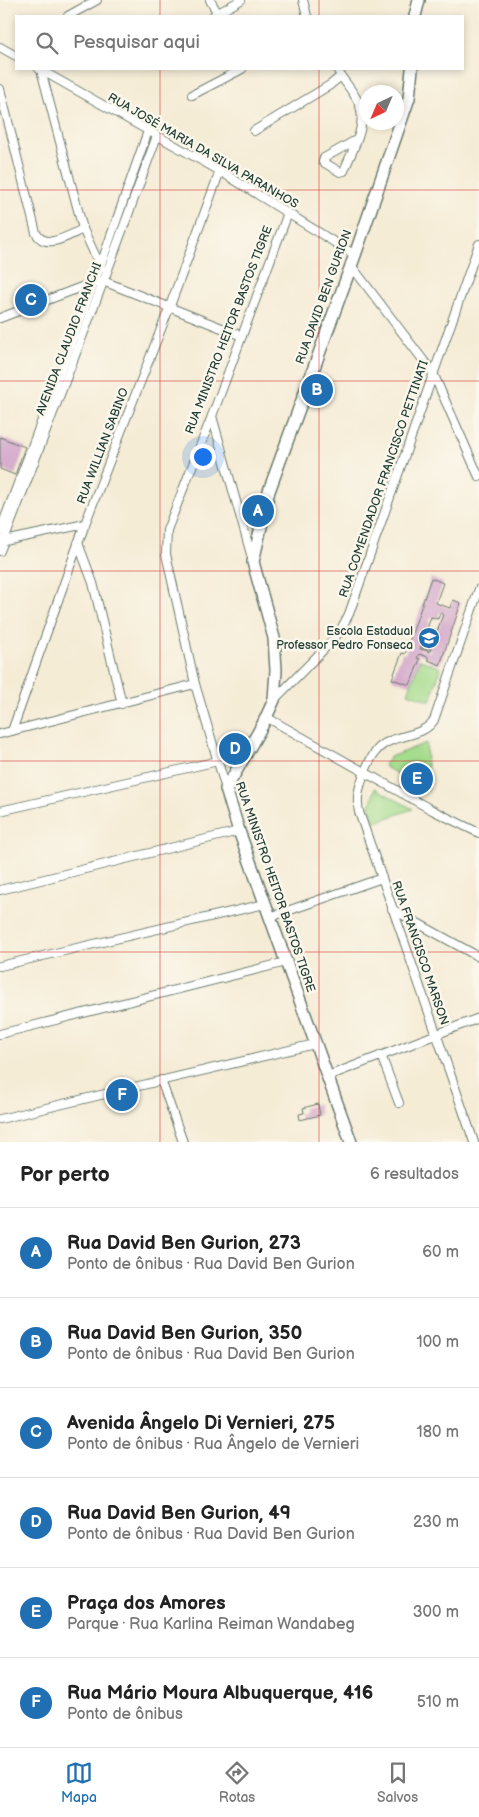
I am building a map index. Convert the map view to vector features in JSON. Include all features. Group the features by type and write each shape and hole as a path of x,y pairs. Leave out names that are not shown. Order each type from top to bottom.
{"street":[{"path":"70,15 97,0"},
{"path":"210,0 216,15 241,0"},
{"path":"303,0 307,15"},
{"path":"415,15 419,0"},
{"path":"0,47 15,55"},
{"path":"40,70 83,229 100,268 107,272"},
{"name":"RUA JOSÉ MARIA DA SILVA PARANHOS","path":"42,70 220,171 288,213 352,260"},
{"path":"192,95 240,70"},
{"name":"RUA DAVID BEN GURION","path":"226,789 274,700 276,670 274,638 253,562 269,491 409,98 412,70"},
{"path":"254,131 330,85 339,72 361,108 362,125 344,171 340,172 323,162 324,158 356,140"},
{"path":"0,89 39,239 45,242 54,242 83,229"},
{"name":"AVENIDA CLAUDIO FRANCHI","path":"0,531 92,283 100,268 148,131"},
{"name":"AVENIDA CLAUDIO FRANCHI","path":"0,550 157,136"},
{"name":"RUA WILLIAN SABINO","path":"12,731 85,524 170,306 220,171"},
{"name":"RUA MINISTRO HEITOR BASTOS TIGRE","path":"288,213 167,530 165,542 166,554 195,684 239,831 351,1142"},
{"name":"RUA COMENDADOR FRANCISCO PETTINATI","path":"274,700 332,641 344,625 372,553 432,372 479,244"},
{"path":"352,260 432,372 479,477"},
{"path":"0,318 92,283 103,281 242,336"},
{"path":"212,416 253,562"},
{"path":"2,542 85,524"},
{"path":"78,543 93,583 122,704"},
{"name":"RUA FRANCISCO MARSON","path":"474,1142 435,1034 356,801 365,771 376,750 381,746 426,729 434,720 479,589"},
{"path":"0,734 195,684"},
{"path":"266,717 432,810 479,833"},
{"path":"0,811 218,761"},
{"path":"0,890 239,831"},
{"path":"270,917 382,878"},
{"path":"0,966 265,904"},
{"path":"392,909 479,957"},
{"path":"0,1034 286,962"},
{"path":"328,1076 479,1018"},
{"path":"0,1119 315,1044"},
{"path":"381,1055 399,1102"},
{"path":"161,1080 183,1142"}],"green space":[{"path":"420,660 441,668 430,701 408,693"},
{"path":"426,743 428,791 384,765 390,757"},
{"path":"375,788 413,809 375,822 370,807"}],"building":[{"path":"0,437 25,447 15,475 0,469"},
{"path":"431,578 443,583 436,603 450,608 453,600 461,603 440,665 428,660 428,657 419,654 417,658 420,659 410,685 392,679 402,653 405,654","holes":["440,613 443,614 435,638 426,637 422,648 431,649 430,652 420,649 431,617 438,619"]},
{"path":"318,1104 320,1115 300,1120 299,1114 304,1113 303,1108"}],"place":[{"name":"Avenida Ângelo Di Vernieri, 275","path":"31,300"},
{"name":"Rua David Ben Gurion, 350","path":"317,390"},
{"name":"Rua David Ben Gurion, 273","path":"258,511"},
{"name":"Escola Estadual Professor Pedro Fonseca","path":"429,638"},
{"name":"Rua David Ben Gurion, 49","path":"235,749"},
{"name":"Praça dos Amores","path":"417,779"},
{"name":"Rua Mário Moura Albuquerque, 416","path":"122,1095"}]}
